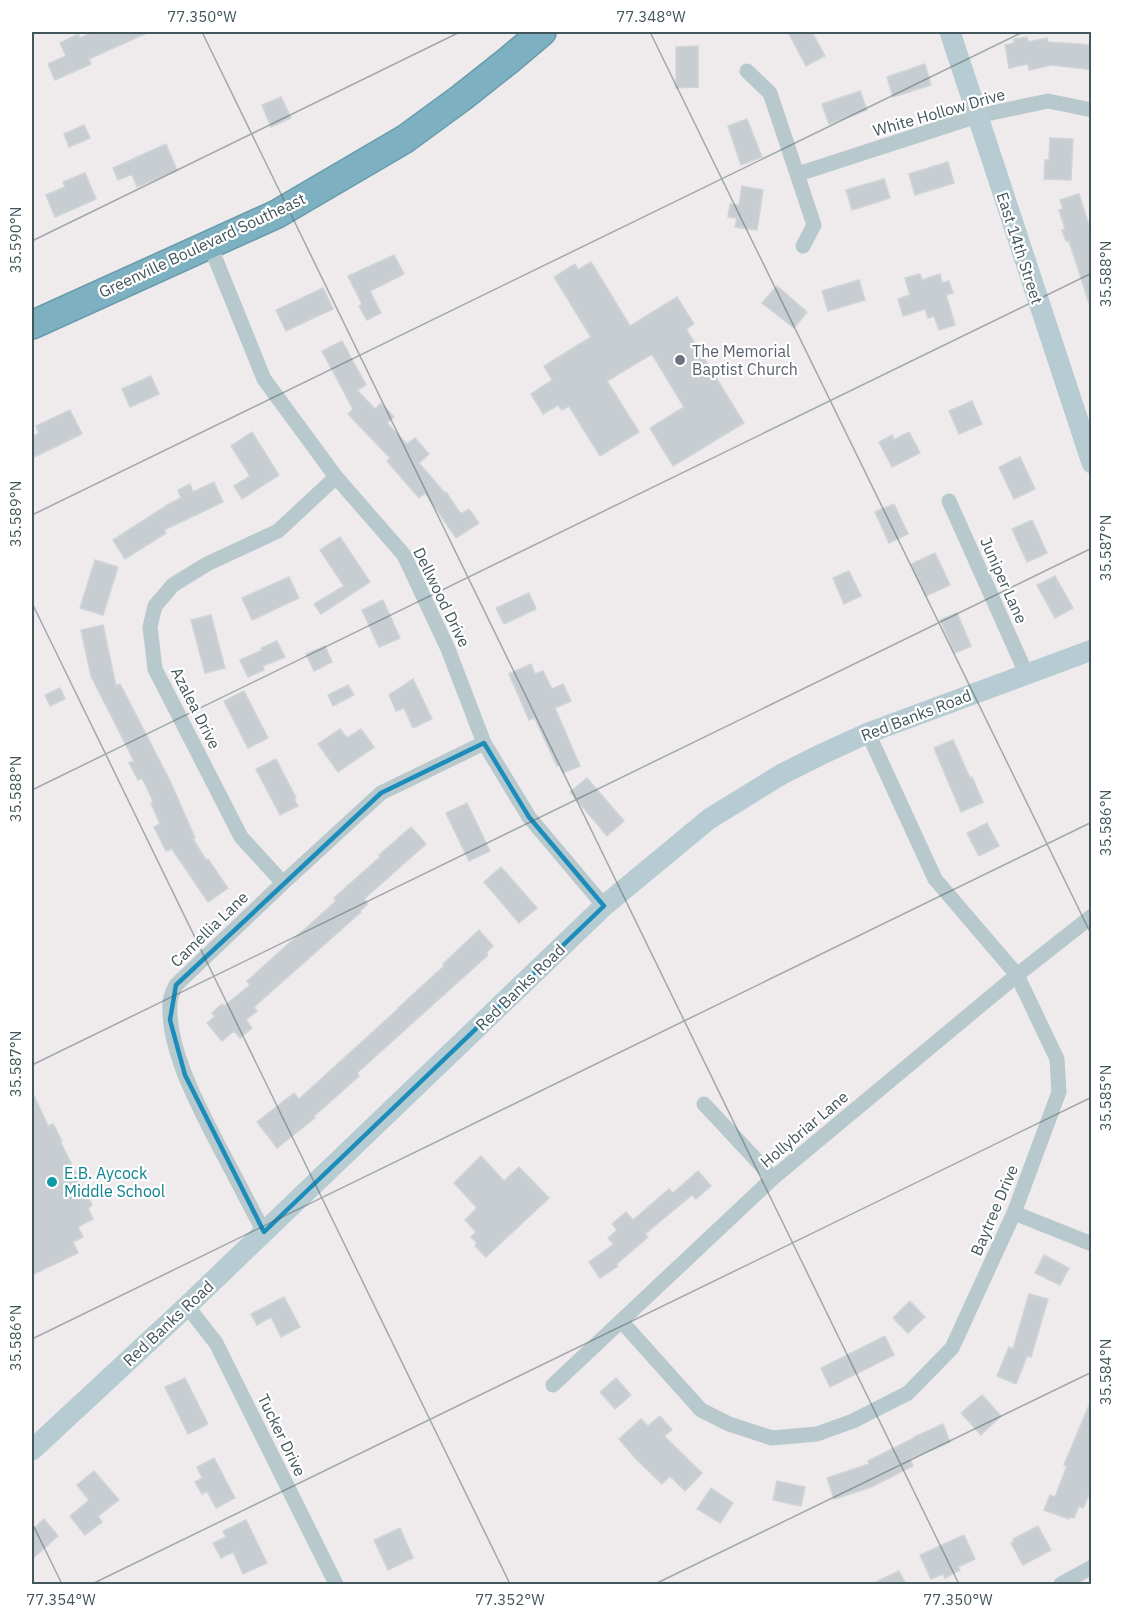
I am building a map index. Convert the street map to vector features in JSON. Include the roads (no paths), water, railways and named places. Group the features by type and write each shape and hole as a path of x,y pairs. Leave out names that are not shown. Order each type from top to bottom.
{"highway":[{"name":"Greenville Boulevard Southeast","path":"32,325 277,214 405,139 461,98 542,32"}],"street":[{"name":"East 14th Street","path":"950,32 1092,464"},
{"path":"747,71 770,93 798,174 814,225 803,246"},
{"name":"White Hollow Drive","path":"798,174 976,116 1048,101 1092,110"},
{"name":"Dellwood Drive","path":"209,243 264,379 336,477 404,555 448,649 484,743 529,817 604,906"},
{"name":"Azalea Drive","path":"283,884 241,837 155,669 150,627 156,606 173,585 207,564 278,531 336,477"},
{"name":"Juniper Lane","path":"949,501 1026,674"},
{"name":"Red Banks Road","path":"32,1450 264,1233 604,906 709,819 782,774 868,733 1092,650"},
{"name":"Baytree Drive","path":"622,1322 701,1410 729,1424 772,1438 817,1434 853,1421 908,1393 952,1348 1014,1213 1059,1092 1057,1059 1017,975 935,879 868,733"},
{"name":"Camellia Lane","path":"264,1233 185,1075 170,1020 170,1000 176,986 381,793 484,743"},
{"name":"Hollybriar Lane","path":"553,1385 773,1178 1017,975 1092,916"},
{"path":"704,1104 773,1178"},
{"path":"1014,1213 1092,1244"},
{"name":"Tucker Drive","path":"187,1306 216,1343 331,1583"},
{"path":"1061,1584 1092,1567"}],"place":[{"name":"The Memorial Baptist Church","path":"680,360"},
{"name":"E.B. Aycock Middle School","path":"52,1182"}]}
